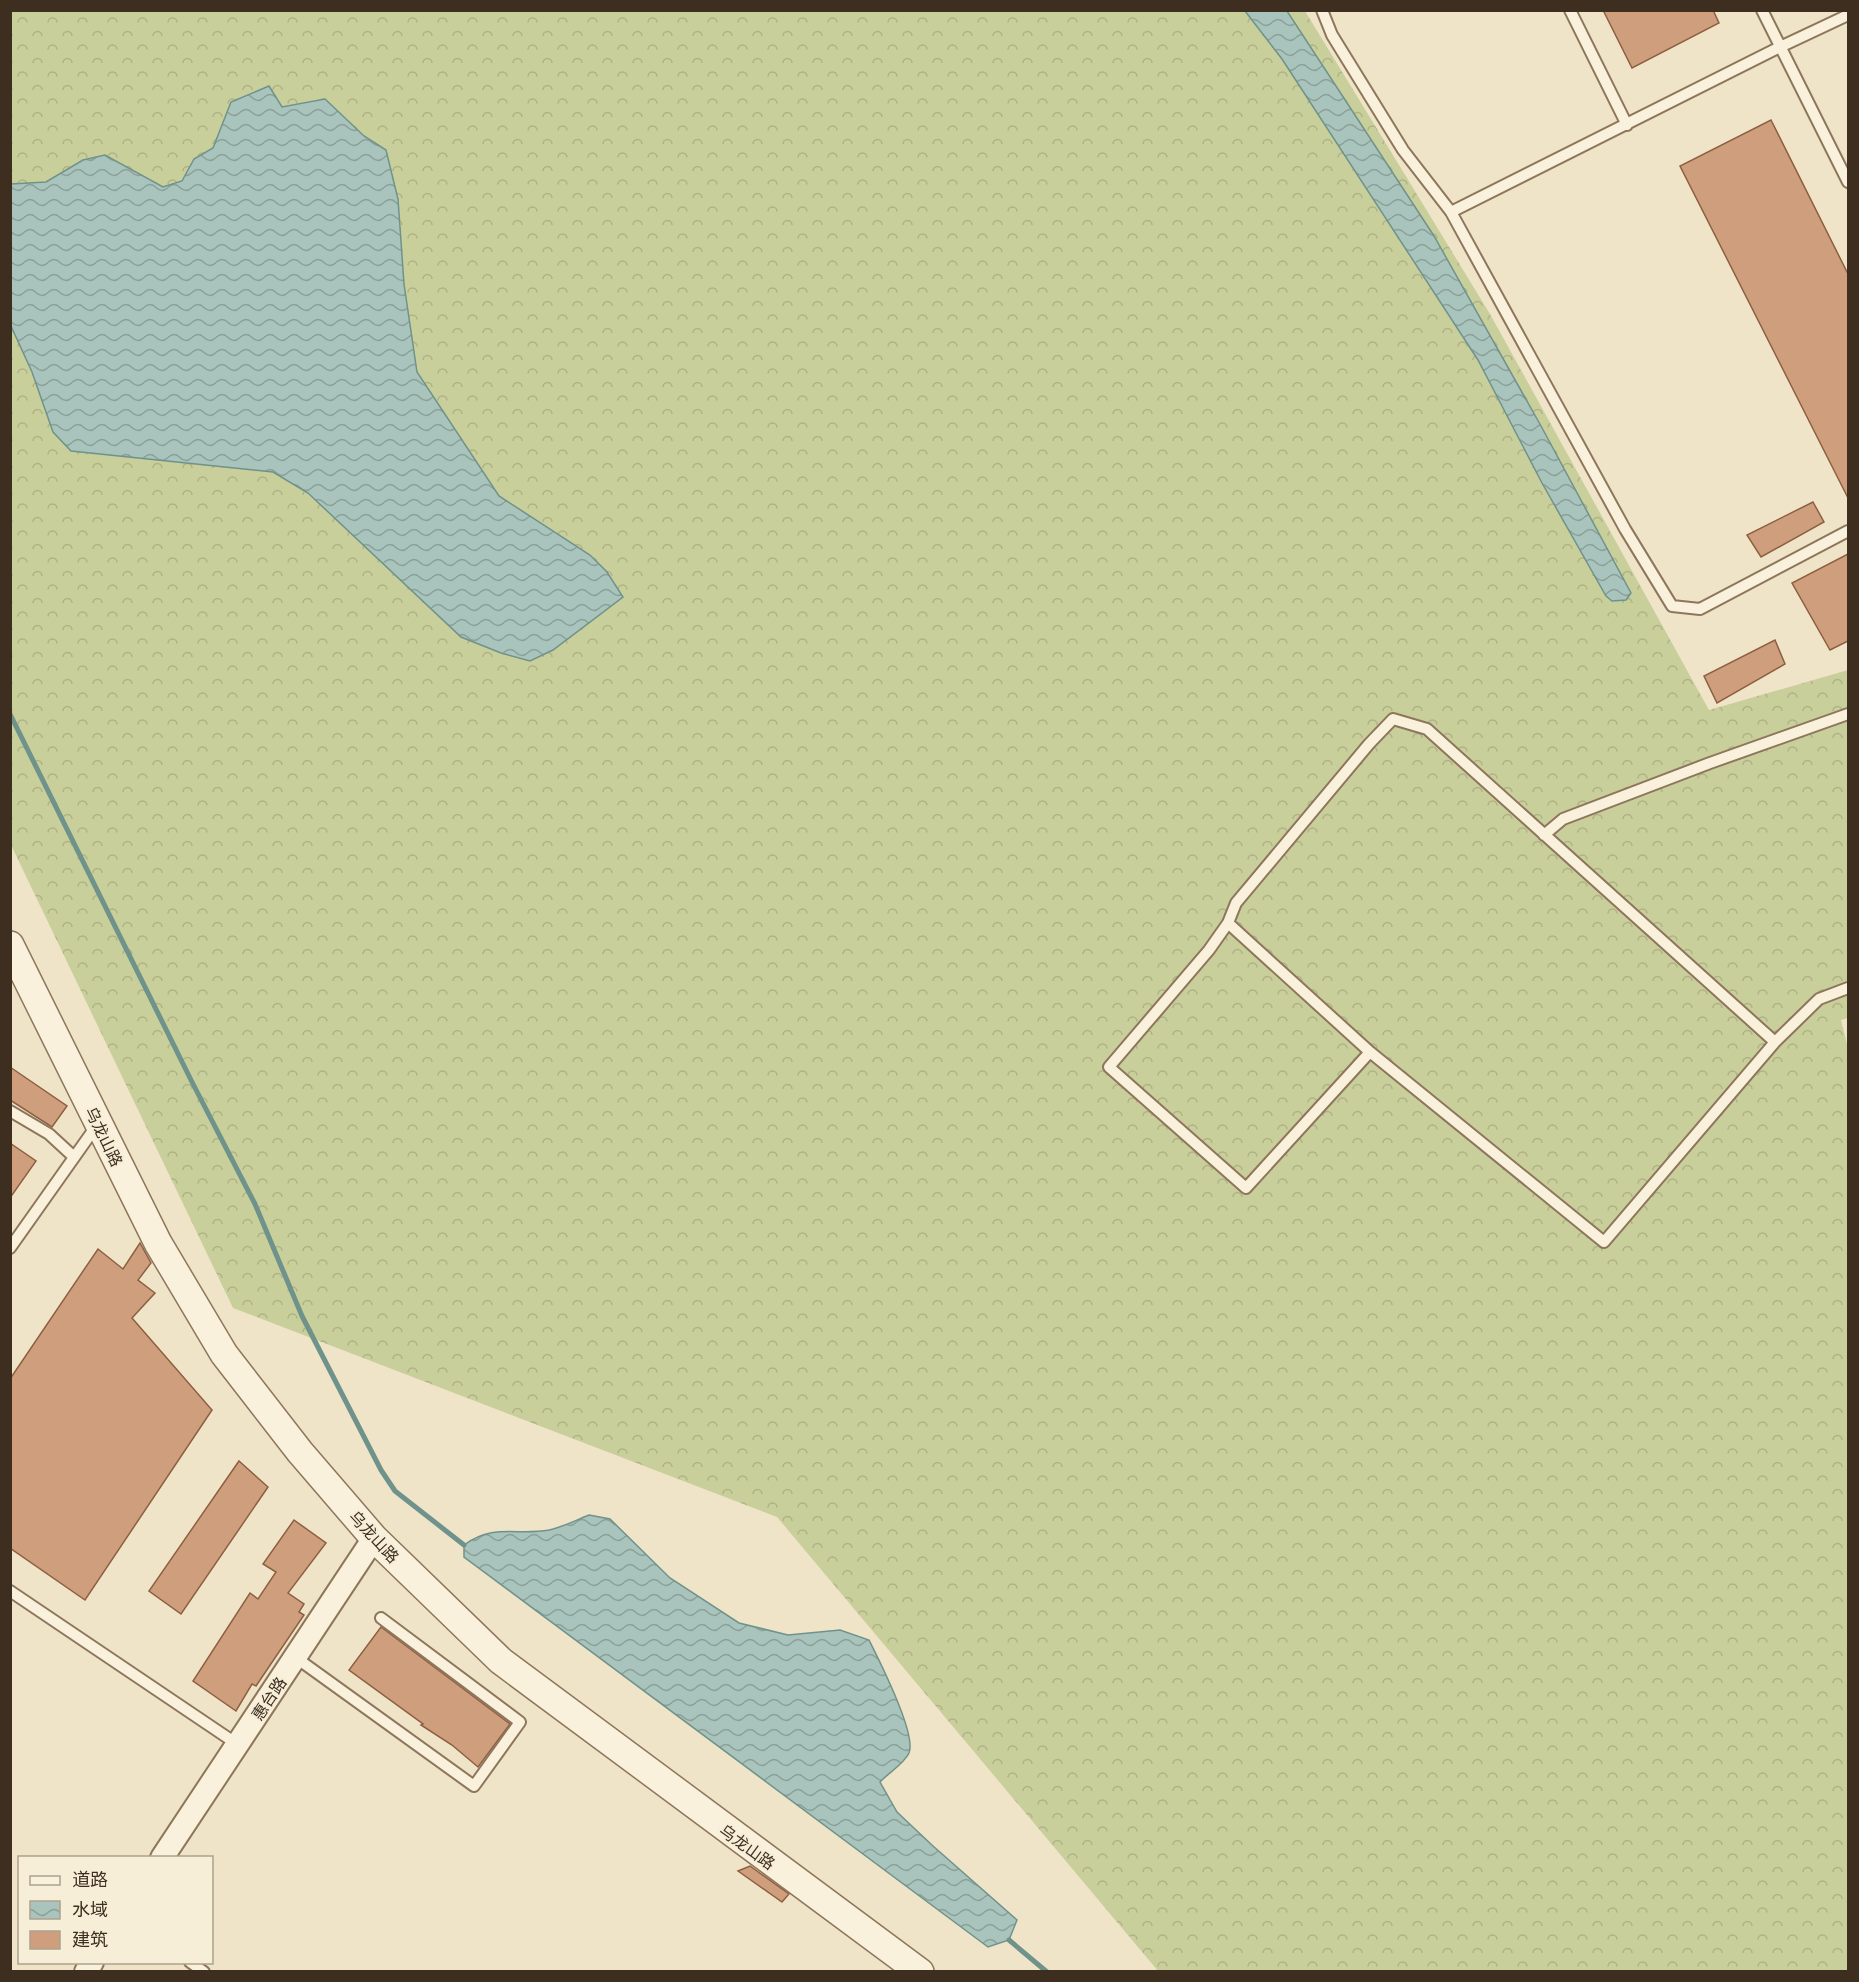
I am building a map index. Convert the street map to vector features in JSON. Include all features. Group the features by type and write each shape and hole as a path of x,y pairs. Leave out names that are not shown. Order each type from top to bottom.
{"street":[{"name":"乌龙山路","path":"10,945 158,1243 224,1354 300,1452 374,1538 501,1661 920,1971"},
{"name":"惠台路","path":"163,1856 374,1538"}],"lane":[{"path":"1322,10 1332,35 1403,150 1451,212 1625,530 1672,606 1700,609 1848,531"},
{"path":"1570,10 1627,125"},
{"path":"1762,10 1848,182"},
{"path":"1451,212 1848,15"},
{"path":"1544,835 1563,819 1848,714"},
{"path":"1370,1052 1246,1188 1109,1067 1209,950 1228,923 1236,903 1369,744 1393,719 1426,729 1775,1042"},
{"path":"1228,923 1370,1052 1604,1242 1775,1042 1820,999 1848,988"},
{"path":"10,1111 49,1134 75,1157"},
{"path":"10,1248 98,1123"},
{"path":"10,1591 237,1744"},
{"path":"296,1657 474,1786 520,1722 381,1618"}],"green space":[{"path":"11,11 1305,11 1490,314 1709,710 1848,670 1848,1018 1841,1020 1848,1048 1848,1971 1158,1971 777,1517 233,1308 11,845"}],"water":[{"path":"1245,11 1287,11 1434,236 1541,426 1631,593 1626,600 1612,601 1606,596 1542,483 1478,360 1282,59"},
{"path":"269,86 282,107 325,99 364,136 386,150 398,199 404,284 417,372 499,496 590,555 607,572 623,597 553,650 530,661 501,653 461,637 308,493 273,472 71,451 53,432 32,372 11,326 11,184 46,182 83,160 105,155 163,187 182,181 194,159 213,148 231,102"},
{"path":"589,1515 610,1519 670,1578 739,1623 788,1635 840,1630 869,1640 896,1697 908,1730 910,1744 907,1757 880,1782 897,1812 1017,1920 1009,1940 988,1947 464,1557 464,1545 485,1534 549,1530"}],"building":[{"path":"1603,10 1713,10 1719,23 1632,68"},
{"path":"1771,120 1848,274 1848,498 1680,166"},
{"path":"1813,502 1824,522 1761,557 1747,535"},
{"path":"1848,554 1848,641 1830,650 1792,583"},
{"path":"1775,640 1785,664 1717,703 1704,676"},
{"path":"10,1067 67,1106 52,1127 10,1100"},
{"path":"10,1143 36,1161 10,1198"},
{"path":"140,1243 151,1263 138,1280 155,1293 132,1318 212,1410 85,1600 10,1548 10,1379 98,1249 123,1269"},
{"path":"239,1461 268,1487 181,1614 149,1591"},
{"path":"294,1520 326,1543 288,1593 304,1604 299,1612 304,1615 256,1686 252,1684 236,1711 193,1681 250,1593 258,1599 276,1572 263,1564"},
{"path":"381,1627 510,1724 478,1767 452,1745 421,1725 423,1724 349,1670"},
{"path":"750,1866 789,1894 782,1902 738,1871"}],"waterway":[{"path":"10,714 255,1204 302,1316 381,1470 395,1491 464,1545"},
{"path":"1009,1940 1047,1972"}]}
